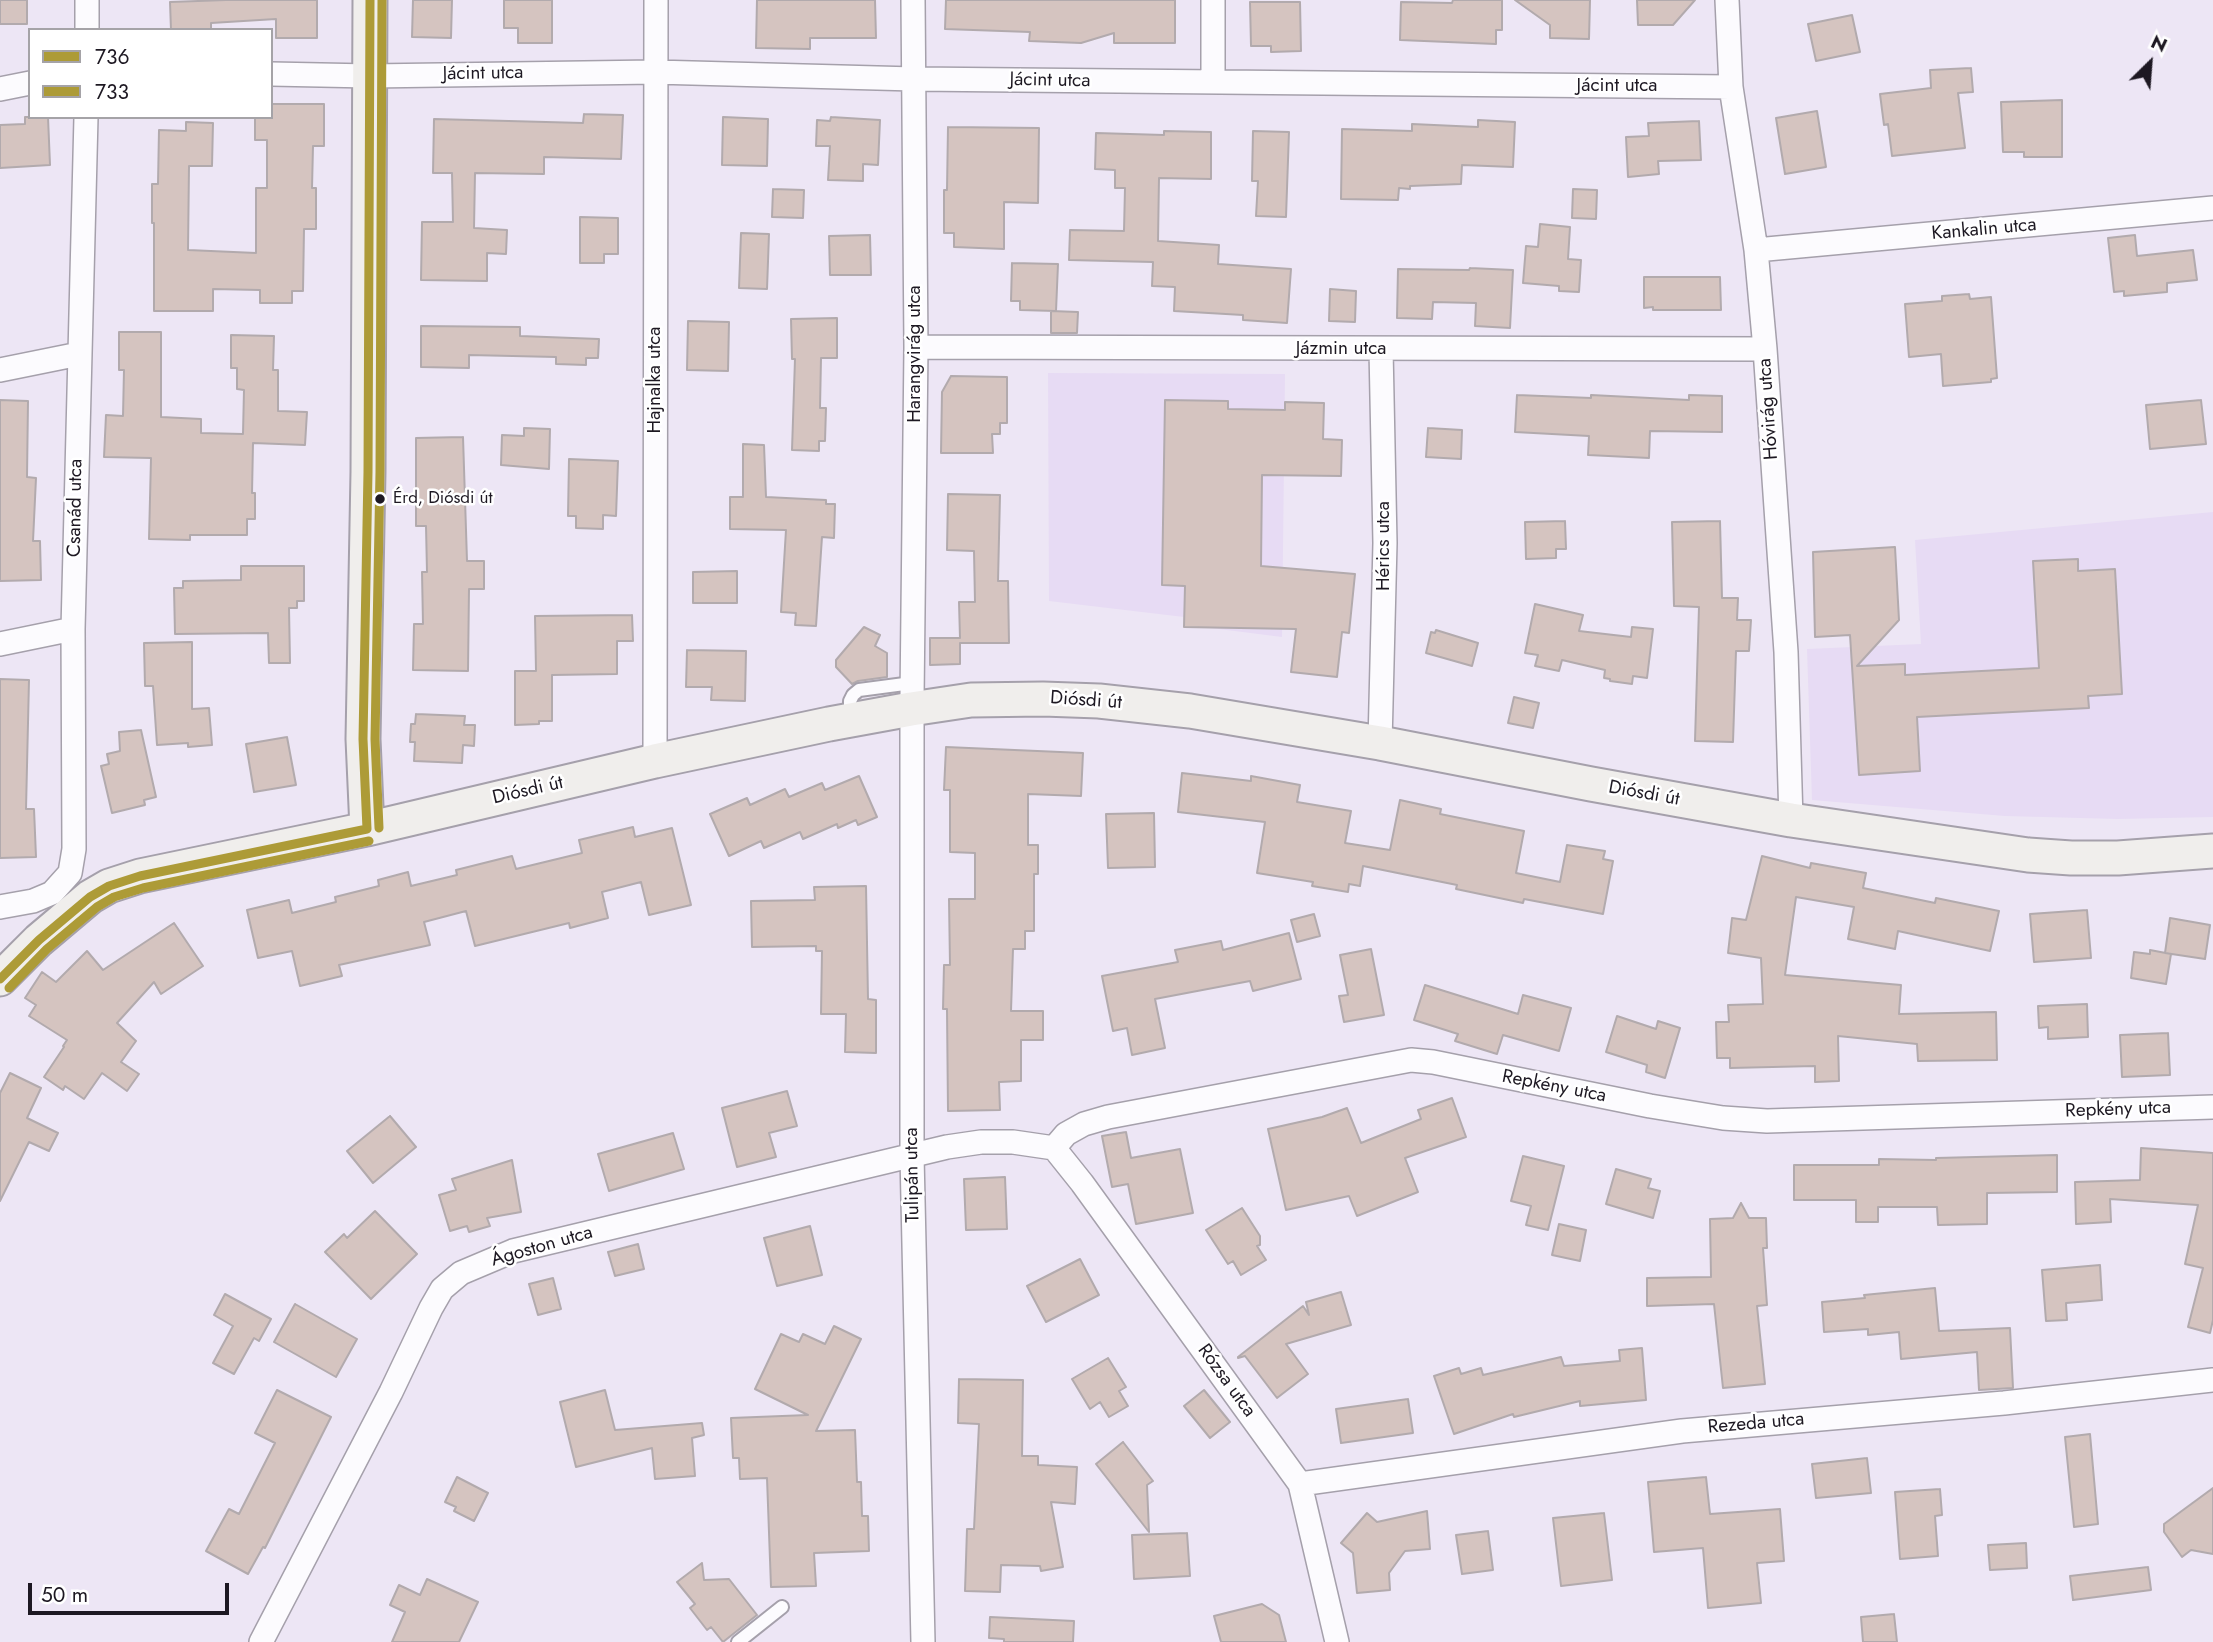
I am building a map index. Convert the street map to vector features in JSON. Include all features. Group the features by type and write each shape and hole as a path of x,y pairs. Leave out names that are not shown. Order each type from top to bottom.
{"main road":[{"path":"367,829 363,739 368,459 370,0"},
{"name":"Diósdi út","path":"0,979 90,897 109,886 140,876 367,829 655,761 850,719 912,696 971,701 1099,701 1190,711 1380,743 1791,820 1967,846 2071,858 2118,858 2213,851"}],"street":[{"path":"87,0 87,28"},
{"name":"Hajnalka utca","path":"655,761 656,0"},
{"name":"Harangvirág utca","path":"912,696 916,347 913,0"},
{"path":"1213,0 1213,82"},
{"name":"Hóvirág utca","path":"1727,0 1731,87 1756,250 1765,349 1786,652 1791,820"},
{"name":"Jácint utca","path":"273,74 370,76 655,72 914,79 1731,87"},
{"path":"0,89 28,83"},
{"name":"Csanád utca","path":"0,907 33,901 52,893 70,873 74,849 74,629 86,119"},
{"name":"Kankalin utca","path":"1756,250 2213,208"},
{"name":"Jázmin utca","path":"916,347 1765,349"},
{"name":"Hérics utca","path":"1380,743 1385,543 1381,349"},
{"path":"0,370 79,354"},
{"path":"0,644 74,629"},
{"name":"Tulipán utca","path":"912,696 912,1156 923,1642"},
{"name":"Repkény utca","path":"1054,1148 1066,1134 1084,1124 1108,1117 1411,1060 1433,1062 1687,1112 1767,1121 2213,1107"},
{"path":"912,1156 982,1142 1013,1142 1054,1148"},
{"name":"Rózsa utca","path":"1054,1148 1300,1484 1337,1642"},
{"name":"Ágoston utca","path":"261,1642 432,1308 451,1280 461,1273 513,1251 912,1156"},
{"name":"Rezeda utca","path":"1300,1484 1682,1430 2004,1403 2213,1380"}],"lane":[{"path":"738,1642 782,1607"}],"shaded area":[{"path":"1048,373 1285,374 1282,637 1184,627 1184,617 1049,601"},
{"path":"2213,512 2213,817 2118,819 2005,816 1812,800 1807,649 1921,644 1915,540"}],"building":[{"path":"0,0 27,0 27,24 0,24"},
{"path":"317,0 317,38 276,38 276,19 211,23 211,28 171,28 170,2"},
{"path":"413,0 452,0 451,38 412,37"},
{"path":"504,0 552,0 552,43 518,43 518,28 504,28"},
{"path":"757,0 875,0 876,38 810,38 810,49 756,48"},
{"path":"946,0 1175,0 1175,43 1114,43 1114,33 1081,43 1029,41 1030,32 945,29"},
{"path":"1453,0 1502,0 1502,30 1496,30 1496,44 1400,40 1401,2 1452,3"},
{"path":"1515,0 1590,0 1589,39 1550,38 1550,25"},
{"path":"1637,0 1695,0 1673,25 1638,25"},
{"path":"1250,2 1300,2 1301,51 1271,52 1271,46 1251,46"},
{"path":"1852,15 1860,52 1816,61 1808,24"},
{"path":"1971,68 1973,92 1958,93 1965,148 1892,156 1888,124 1884,125 1880,94 1931,88 1930,70"},
{"path":"2062,100 2062,157 2024,157 2024,152 2003,152 2001,102"},
{"path":"273,104 324,104 324,146 313,146 312,188 316,188 316,229 304,229 303,291 292,291 292,303 260,303 260,290 213,289 213,311 154,311 152,184 158,184 159,130 186,131 186,122 213,123 212,166 189,166 188,250 256,253 256,188 267,188 267,140 255,140 255,119 273,119"},
{"path":"1817,111 1826,167 1785,174 1776,118"},
{"path":"584,114 623,115 621,159 544,157 544,174 475,173 474,228 507,230 506,254 487,253 487,281 421,280 422,222 453,222 452,173 433,173 434,119 583,123"},
{"path":"25,117 48,119 50,165 0,168 0,125 25,124"},
{"path":"723,117 768,119 767,166 722,165"},
{"path":"831,117 880,120 878,165 863,164 863,181 828,180 830,146 816,146 817,120 830,121"},
{"path":"1478,120 1515,122 1513,167 1462,165 1461,184 1399,188 1398,200 1341,199 1342,129 1412,131 1412,124 1478,127"},
{"path":"1699,121 1701,160 1658,161 1659,174 1628,177 1626,137 1649,136 1648,123"},
{"path":"948,127 1039,128 1038,203 1004,202 1004,249 954,247 954,233 944,233"},
{"path":"1164,131 1211,132 1211,179 1159,178 1158,241 1219,245 1218,264 1291,269 1287,323 1243,320 1243,315 1174,311 1175,287 1152,286 1153,262 1069,260 1070,230 1124,231 1125,188 1115,188 1115,170 1095,169 1096,133 1164,135"},
{"path":"1253,131 1289,132 1286,217 1256,216 1258,181 1252,181"},
{"path":"773,189 804,190 803,218 772,217"},
{"path":"1573,189 1597,190 1596,219 1572,218"},
{"path":"580,217 618,218 618,254 604,254 604,263 580,263"},
{"path":"1540,224 1570,227 1568,259 1581,260 1579,292 1559,291 1559,286 1523,283 1526,246 1538,247"},
{"path":"741,233 769,234 767,289 739,288"},
{"path":"870,235 871,275 830,275 829,236"},
{"path":"2135,235 2137,256 2193,250 2197,280 2167,283 2167,292 2124,296 2124,291 2114,292 2108,238"},
{"path":"1012,263 1058,264 1056,311 1020,310 1020,301 1011,301"},
{"path":"1398,269 1513,270 1510,328 1475,326 1476,303 1433,302 1432,319 1397,318"},
{"path":"1644,277 1720,277 1721,310 1644,308"},
{"path":"1330,289 1356,291 1355,322 1329,321"},
{"path":"1969,294 1970,299 1991,297 1997,378 1991,379 1991,382 1943,386 1941,354 1909,357 1905,304 1942,301 1942,296"},
{"path":"1051,311 1078,312 1077,333 1051,333"},
{"path":"837,318 837,358 821,358 820,408 826,408 825,441 819,441 819,451 792,450 795,359 792,359 791,319"},
{"path":"688,321 729,322 728,371 687,370"},
{"path":"421,326 520,327 520,336 599,339 598,358 586,358 586,365 556,364 556,357 469,355 469,368 421,367"},
{"path":"119,332 161,332 161,417 201,419 201,433 243,434 244,390 237,389 237,368 231,368 231,335 274,336 273,370 278,370 278,411 307,412 305,445 253,443 252,493 255,493 255,519 247,519 247,535 190,535 190,540 149,539 151,458 104,457 106,415 123,416 124,370 119,370"},
{"path":"951,376 1007,377 1007,423 1000,423 1000,434 992,434 993,453 941,453 942,392"},
{"path":"1517,395 1591,398 1591,395 1689,400 1689,395 1722,396 1722,432 1650,431 1649,458 1588,455 1589,436 1515,432"},
{"path":"0,400 28,401 27,477 36,478 33,541 40,541 41,580 0,581"},
{"path":"1165,400 1228,401 1228,409 1285,410 1285,402 1324,403 1323,439 1342,440 1341,476 1262,475 1261,566 1355,574 1349,633 1342,632 1337,677 1291,672 1296,629 1184,627 1185,586 1162,585"},
{"path":"2201,400 2206,444 2150,449 2146,405"},
{"path":"524,428 550,429 549,469 501,465 502,435 524,436"},
{"path":"1428,428 1462,430 1461,459 1426,457"},
{"path":"463,437 467,561 484,561 484,589 469,589 468,671 413,670 414,624 423,624 422,572 427,572 426,526 416,526 416,438"},
{"path":"743,444 764,445 766,497 826,500 826,504 835,504 834,538 822,537 816,626 795,625 796,613 781,612 786,530 730,529 730,497 743,497"},
{"path":"569,459 618,461 616,516 603,515 603,529 576,528 576,516 568,516"},
{"path":"948,494 1000,495 998,581 1008,581 1009,643 960,643 960,664 930,665 930,638 960,638 959,602 975,602 974,551 947,550"},
{"path":"1565,521 1566,549 1556,549 1556,558 1526,559 1525,522"},
{"path":"1720,521 1722,598 1738,598 1737,620 1751,620 1749,651 1736,651 1733,742 1695,741 1699,607 1674,606 1672,522"},
{"path":"1895,547 1899,620 1857,666 1905,664 1905,675 2039,668 2033,561 2078,559 2078,571 2115,569 2122,694 2088,696 2089,708 1917,717 1920,771 1859,775 1850,635 1815,637 1813,552"},
{"path":"241,566 304,566 304,601 297,601 297,608 289,608 290,663 269,663 268,633 175,634 174,588 183,588 183,581 241,580"},
{"path":"737,571 737,603 693,603 693,572"},
{"path":"1535,604 1583,615 1579,631 1631,637 1632,627 1653,629 1647,678 1633,676 1632,684 1610,681 1604,678 1605,670 1562,660 1559,671 1535,666 1538,655 1525,653"},
{"path":"632,615 633,641 617,641 617,674 552,675 552,721 515,725 515,671 536,671 535,616"},
{"path":"864,627 880,635 875,646 887,653 887,677 852,684 836,667 836,660"},
{"path":"1436,630 1478,643 1472,666 1426,653 1431,632 1435,633"},
{"path":"192,642 192,709 209,708 212,745 157,745 153,686 145,686 144,643"},
{"path":"687,650 746,651 745,701 711,700 712,687 686,687"},
{"path":"0,679 29,680 26,809 34,809 36,857 0,858"},
{"path":"1514,697 1539,703 1533,728 1508,723"},
{"path":"416,714 465,716 464,725 475,725 474,746 463,745 462,763 414,761 415,742 410,742 411,724 415,724"},
{"path":"141,730 156,797 144,800 145,805 112,813 101,766 109,764 107,754 120,751 119,732"},
{"path":"287,737 296,785 254,792 246,744"},
{"path":"946,747 1083,753 1081,796 1028,794 1028,845 1038,845 1038,874 1034,874 1034,931 1025,931 1025,949 1013,949 1011,1011 1043,1011 1043,1040 1021,1040 1021,1081 999,1082 1000,1110 948,1111 947,1009 943,1009 944,965 950,965 949,899 975,899 975,853 950,852 950,790 944,790"},
{"path":"1182,773 1251,781 1251,776 1300,785 1297,802 1351,811 1345,843 1390,850 1400,800 1441,809 1440,814 1524,831 1516,873 1560,882 1567,845 1605,851 1603,859 1613,861 1603,914 1524,899 1523,903 1456,889 1457,885 1363,866 1360,886 1349,884 1348,892 1312,886 1313,882 1257,873 1265,822 1178,812"},
{"path":"859,776 877,817 858,825 856,820 838,828 837,824 803,839 800,832 764,848 761,841 729,856 710,814 747,798 750,805 785,789 789,797 822,783 825,790"},
{"path":"1154,813 1155,867 1108,868 1106,814"},
{"path":"633,827 635,837 672,828 691,905 649,915 641,882 602,892 608,918 570,928 569,923 475,946 466,911 424,922 430,945 339,965 342,976 300,986 292,951 258,958 247,910 289,900 292,913 336,902 335,897 379,886 378,880 408,872 411,886 457,875 456,870 512,856 516,869 582,853 579,840"},
{"path":"1762,856 1810,868 1811,863 1866,873 1863,888 1935,903 1936,898 1999,911 1990,951 1898,931 1895,949 1848,939 1854,907 1796,897 1785,975 1901,985 1899,1014 1996,1012 1997,1060 1918,1061 1917,1044 1838,1036 1839,1081 1815,1082 1815,1066 1730,1068 1730,1058 1717,1058 1716,1022 1729,1022 1728,1005 1763,1004 1761,958 1728,953 1732,918 1746,920"},
{"path":"866,886 868,999 876,1000 876,1053 845,1052 846,1014 821,1014 822,951 816,951 816,946 752,947 751,901 815,900 814,887"},
{"path":"2087,910 2091,958 2034,962 2030,914"},
{"path":"1314,914 1320,936 1297,942 1291,920"},
{"path":"2170,918 2210,925 2205,959 2165,953"},
{"path":"174,923 203,966 161,994 154,982 117,1023 136,1041 121,1062 139,1074 127,1091 102,1073 84,1099 65,1086 63,1090 44,1077 67,1040 29,1016 36,1005 25,998 42,972 56,982 87,951 103,970"},
{"path":"1289,933 1301,979 1253,991 1250,981 1155,999 1165,1048 1132,1055 1127,1028 1113,1031 1102,976 1178,962 1175,950 1221,941 1223,950"},
{"path":"1371,949 1384,1015 1344,1022 1339,996 1348,995 1340,955"},
{"path":"2150,950 2171,954 2166,984 2131,978 2134,952 2150,954"},
{"path":"1425,985 1518,1014 1523,995 1571,1008 1559,1051 1503,1035 1497,1054 1455,1041 1458,1034 1414,1020"},
{"path":"2087,1004 2088,1037 2048,1039 2048,1027 2039,1028 2038,1006"},
{"path":"1617,1016 1656,1029 1658,1021 1680,1028 1665,1078 1646,1072 1647,1065 1606,1052"},
{"path":"2168,1033 2170,1075 2122,1077 2120,1035"},
{"path":"10,1073 41,1088 27,1118 58,1133 49,1151 29,1142 0,1201 0,1093"},
{"path":"787,1091 797,1126 769,1133 776,1157 737,1167 722,1108"},
{"path":"1452,1098 1466,1137 1405,1158 1418,1192 1357,1216 1349,1196 1286,1210 1268,1129 1322,1117 1347,1108 1361,1143 1421,1119 1418,1110"},
{"path":"390,1116 416,1147 373,1183 347,1151"},
{"path":"1126,1132 1131,1158 1180,1149 1193,1213 1136,1224 1128,1184 1112,1187 1102,1136"},
{"path":"673,1133 684,1169 609,1191 598,1154"},
{"path":"2141,1148 2213,1153 2213,1320 2210,1333 2188,1327 2203,1268 2185,1264 2198,1205 2110,1199 2111,1222 2076,1224 2075,1182 2140,1180"},
{"path":"2057,1155 2057,1192 1987,1193 1987,1224 1938,1225 1937,1207 1878,1207 1878,1222 1856,1222 1856,1200 1794,1200 1794,1165 1879,1165 1879,1159 1936,1160"},
{"path":"1523,1156 1564,1166 1548,1230 1526,1225 1531,1206 1511,1201"},
{"path":"512,1160 521,1212 487,1218 490,1226 469,1232 467,1226 450,1231 439,1195 456,1190 452,1179"},
{"path":"1616,1169 1651,1179 1648,1188 1660,1191 1653,1218 1606,1204"},
{"path":"1005,1177 1007,1229 966,1230 964,1179"},
{"path":"1741,1203 1749,1218 1766,1218 1767,1248 1763,1248 1767,1305 1757,1306 1765,1384 1723,1388 1714,1304 1647,1306 1647,1278 1711,1277 1710,1219 1733,1218"},
{"path":"1242,1208 1260,1236 1260,1245 1257,1246 1266,1260 1241,1275 1233,1261 1228,1264 1206,1230"},
{"path":"375,1211 417,1254 371,1299 325,1252 344,1234 347,1238"},
{"path":"1559,1224 1586,1230 1580,1261 1552,1255"},
{"path":"810,1226 822,1275 777,1286 764,1238"},
{"path":"638,1244 644,1269 615,1276 608,1252"},
{"path":"1080,1259 1099,1295 1046,1322 1027,1286"},
{"path":"2100,1265 2102,1300 2066,1303 2067,1320 2046,1321 2042,1270"},
{"path":"553,1278 561,1309 538,1315 529,1284"},
{"path":"1935,1288 1939,1331 2010,1328 2013,1388 1979,1390 1977,1352 1901,1359 1899,1332 1868,1335 1868,1329 1824,1332 1822,1302"},
{"path":"1341,1292 1351,1325 1286,1344 1308,1374 1277,1398 1245,1356 1238,1357 1303,1306 1309,1315 1306,1302"},
{"path":"225,1294 271,1319 259,1341 254,1338 234,1374 213,1363 233,1326 214,1315"},
{"path":"295,1304 357,1339 336,1377 274,1342"},
{"path":"834,1326 861,1339 816,1431 855,1430 857,1482 861,1482 862,1516 868,1516 869,1551 814,1553 816,1586 771,1587 767,1478 740,1479 739,1458 733,1458 731,1418 808,1415 755,1389 781,1334 799,1342 803,1334 825,1344"},
{"path":"1642,1348 1646,1400 1580,1406 1580,1401 1514,1417 1513,1414 1454,1434 1434,1376 1459,1368 1461,1374 1481,1368 1483,1375 1561,1357 1564,1366 1620,1361 1619,1350"},
{"path":"1108,1358 1126,1387 1119,1391 1128,1406 1109,1417 1100,1402 1090,1409 1072,1379"},
{"path":"959,1379 1023,1380 1022,1456 1038,1456 1038,1465 1077,1467 1075,1504 1051,1502 1063,1567 1041,1571 1040,1566 1001,1565 1000,1592 965,1591 967,1529 974,1529 979,1424 958,1423"},
{"path":"277,1390 331,1417 265,1548 263,1547 248,1574 206,1551 229,1509 239,1514 275,1443 255,1433"},
{"path":"605,1390 615,1430 702,1423 704,1435 692,1438 695,1476 655,1479 652,1448 576,1467 560,1402"},
{"path":"1204,1390 1230,1422 1210,1438 1184,1406"},
{"path":"1408,1399 1413,1433 1341,1443 1336,1409"},
{"path":"2090,1434 2098,1524 2074,1527 2065,1437"},
{"path":"1123,1442 1153,1481 1147,1485 1149,1532 1096,1464"},
{"path":"1867,1458 1871,1493 1816,1498 1812,1464"},
{"path":"457,1477 488,1493 474,1521 454,1511 456,1507 445,1502"},
{"path":"1706,1477 1710,1514 1780,1509 1784,1561 1757,1563 1761,1603 1708,1608 1703,1548 1654,1552 1648,1482"},
{"path":"2213,1488 2213,1554 2191,1550 2182,1557 2164,1532 2164,1524"},
{"path":"1940,1489 1942,1515 1935,1516 1938,1556 1900,1559 1895,1492"},
{"path":"1427,1511 1430,1549 1405,1551 1389,1573 1390,1590 1357,1593 1353,1553 1341,1543 1367,1513 1377,1522"},
{"path":"1604,1513 1612,1580 1561,1586 1553,1518"},
{"path":"1488,1531 1493,1570 1462,1574 1456,1535"},
{"path":"1187,1533 1190,1576 1134,1579 1132,1535"},
{"path":"2026,1543 2027,1568 1990,1570 1988,1545"},
{"path":"702,1563 704,1580 729,1579 757,1615 723,1642 711,1627 707,1630 690,1608 695,1604 677,1582"},
{"path":"2148,1567 2151,1590 2073,1600 2070,1576"},
{"path":"427,1579 478,1602 459,1642 392,1642 405,1612 390,1605 399,1585 420,1595"},
{"path":"1262,1604 1279,1615 1286,1642 1221,1642 1214,1616"},
{"path":"1894,1614 1897,1642 1863,1642 1861,1617"},
{"path":"990,1617 1074,1621 1073,1642 1004,1642 1004,1639 989,1638"}],"transit line":[{"name":"736","path":"367,829 363,739 368,472 370,0"},
{"name":"733","path":"379,828 375,739 380,472 382,0"},
{"name":"736","path":"0,979 39,940 90,897 109,886 140,876 367,829"},
{"name":"733","path":"9,988 47,949 97,907 114,897 143,888 369,841"}],"place":[{"name":"Érd, Diósdi út","path":"380,499"}]}
